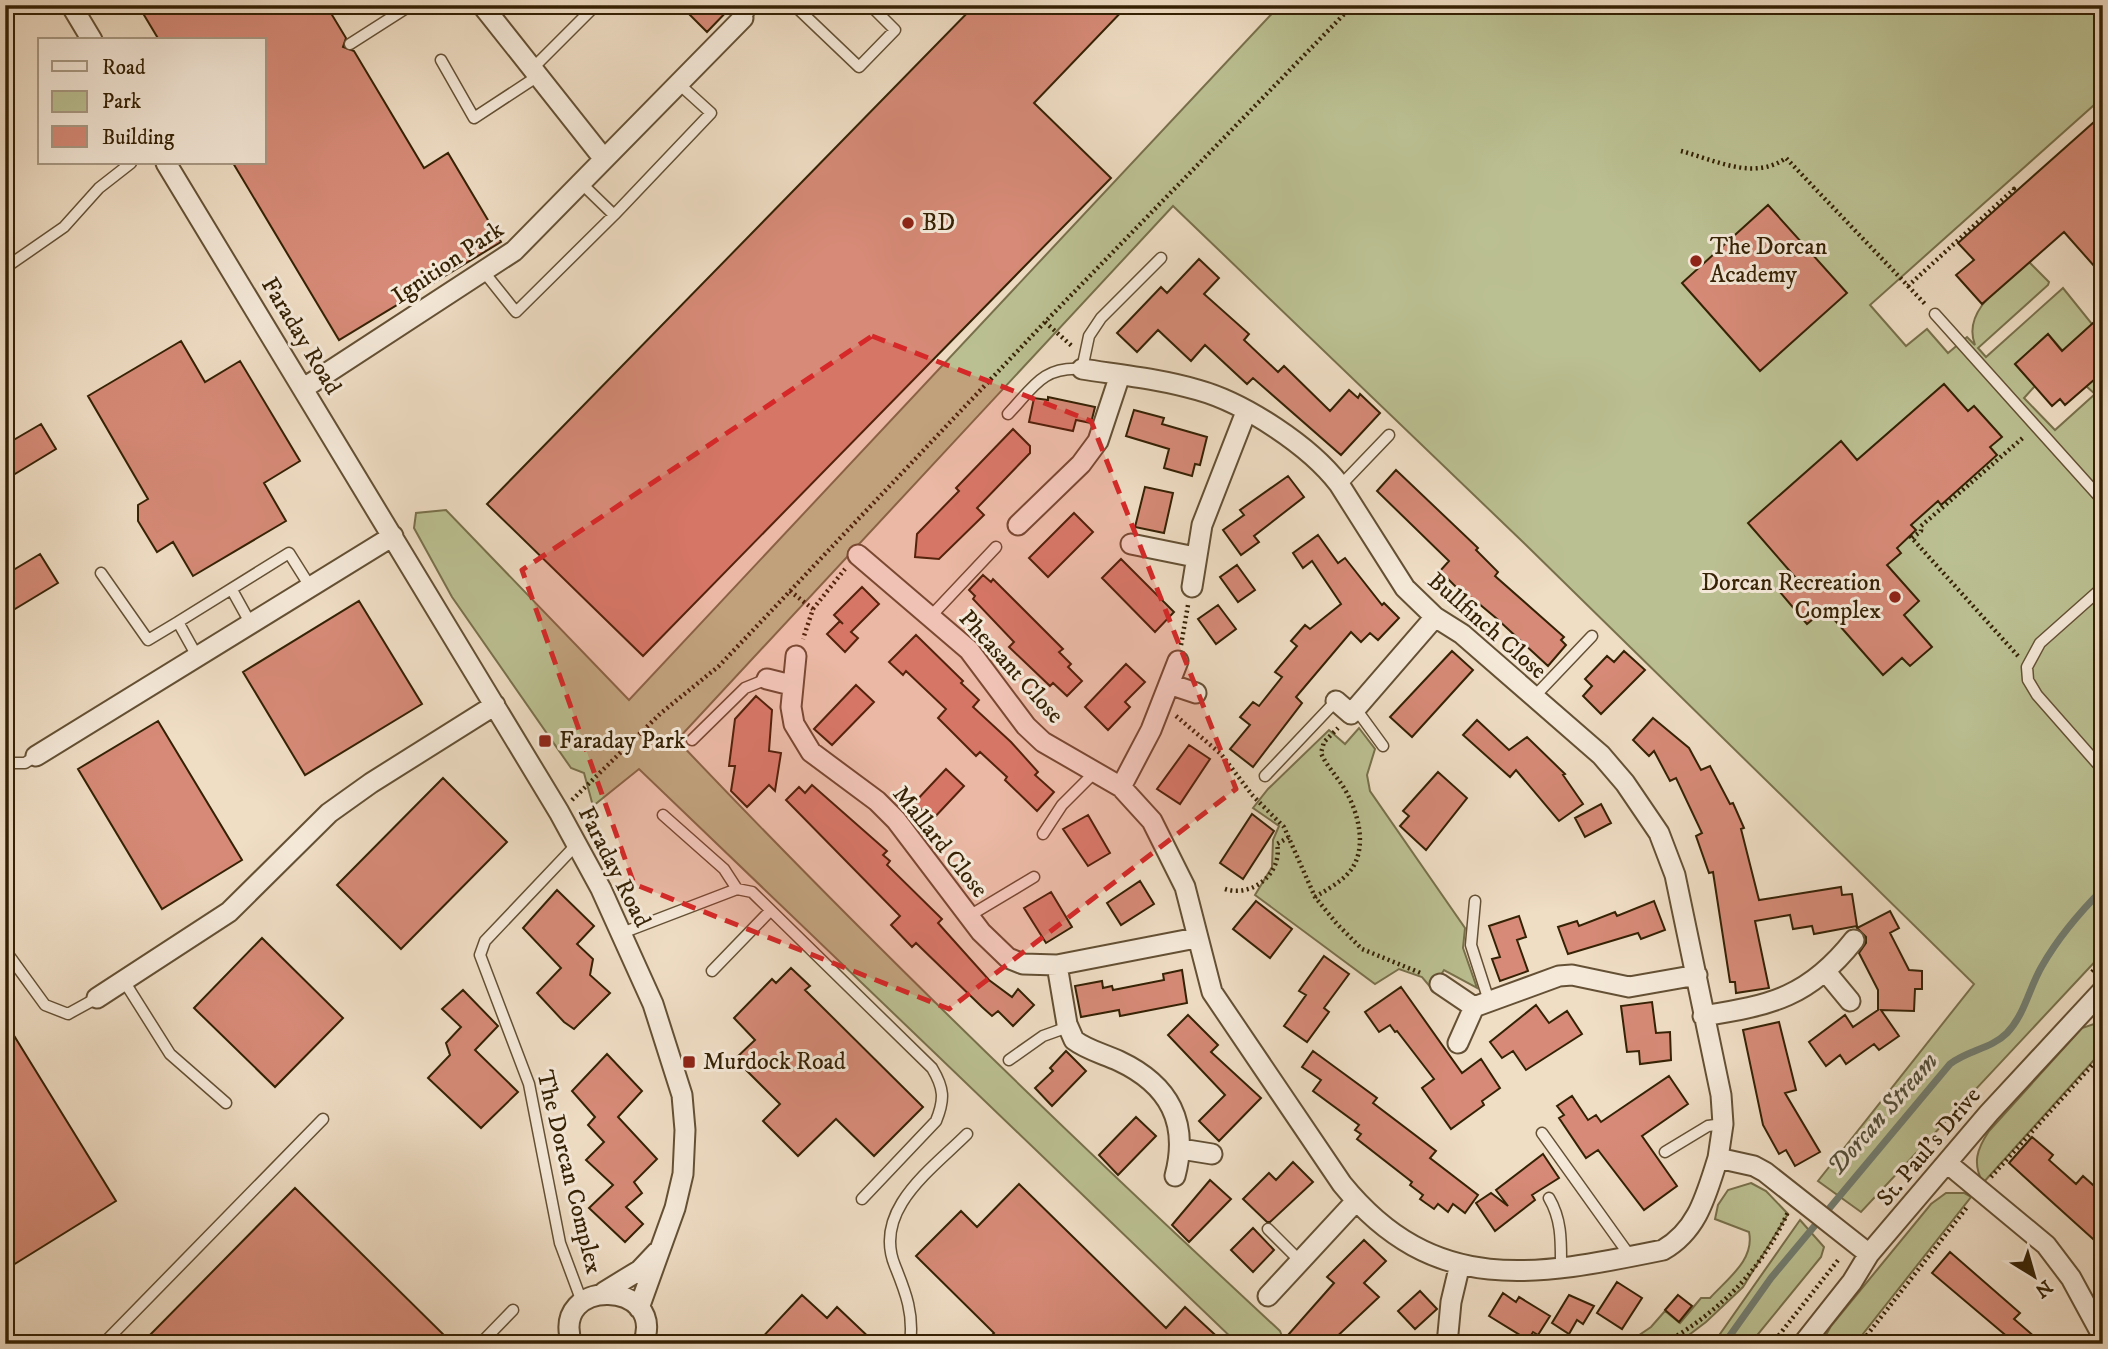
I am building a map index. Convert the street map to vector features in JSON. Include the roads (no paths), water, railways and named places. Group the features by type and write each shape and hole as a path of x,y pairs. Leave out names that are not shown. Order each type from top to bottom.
{"street":[{"path":"71,5 91,38"},
{"path":"482,5 604,159"},
{"name":"Ignition Park","path":"303,388 514,251 749,12"},
{"name":"Faraday Road","path":"167,164 577,844 622,933 653,1003 682,1095 685,1130 683,1174 675,1208 639,1308"},
{"name":"Bullfinch Close","path":"1082,369 1199,390 1246,412 1306,449 1327,467 1340,485 1405,588 1435,617 1462,635 1601,755 1625,783 1654,824 1675,875 1721,1096 1723,1124 1718,1158"},
{"path":"1018,525 1081,464 1098,441 1120,375"},
{"path":"1192,587 1195,557 1210,500 1246,412"},
{"path":"36,756 252,626 393,536"},
{"path":"1131,544 1195,557"},
{"name":"Pheasant Close","path":"858,555 969,650 1026,726 1042,742 1121,787 1140,805 1167,846 1185,887 1195,938 1209,983 1226,1014 1356,1201 1402,1240 1433,1256 1461,1264 1521,1273 1662,1250 1689,1230 1704,1202 1718,1158"},
{"path":"1336,701 1353,711 1435,617"},
{"name":"Mallard Close","path":"796,656 791,685 794,724 811,752 877,801 895,820 995,948 1008,958 1023,964 1057,965 1195,938"},
{"path":"1121,787 1138,758 1178,661"},
{"path":"767,679 791,685"},
{"path":"1169,684 1196,693"},
{"path":"97,998 229,912 329,813 371,783 495,705"},
{"path":"1703,1016 1770,1004 1807,987 1826,972 1854,940"},
{"path":"1057,965 1068,1027 1078,1043 1120,1062 1152,1082 1174,1111 1180,1125 1181,1149 1175,1177"},
{"path":"1826,972 1850,1001"},
{"path":"1458,1043 1482,1004 1559,976 1572,975 1629,987 1697,975"},
{"path":"1440,984 1482,1004"},
{"name":"St. Paul's Drive","path":"1804,1344 1852,1282 1869,1254 1947,1163 2102,993"},
{"path":"1181,1149 1212,1154"},
{"path":"1718,1158 1754,1166 1869,1254"},
{"path":"1947,1163 2046,1245 2071,1278 2103,1337"},
{"path":"1268,1296 1356,1201"},
{"name":"Faraday Road","path":"582,1302 604,1293 640,1270 658,1251"},
{"path":"1447,1344 1451,1301 1461,1264"},
{"path":"604,1293 624,1296 639,1308 646,1328 645,1342"},
{"path":"572,1344 570,1324 574,1312 582,1302"}],"lane":[{"path":"349,44 411,5"},
{"path":"441,60 474,118 535,73 596,5"},
{"path":"794,5 859,67 895,30 870,5"},
{"path":"485,272 516,312 614,215 711,113 678,84"},
{"path":"5,268 56,234 99,188 130,164"},
{"path":"581,183 614,215"},
{"path":"1008,414 1047,374 1059,368 1082,369 1089,336 1101,318 1161,258"},
{"path":"1935,314 2103,501"},
{"path":"1340,485 1389,435"},
{"path":"930,616 996,547"},
{"path":"101,573 148,640 289,552 311,589"},
{"path":"2102,769 2037,695 2030,685 2027,667 2040,643 2103,587"},
{"path":"232,590 252,626"},
{"path":"178,622 199,658"},
{"path":"1533,698 1591,636"},
{"path":"692,740 745,688 767,679"},
{"path":"1265,776 1336,701"},
{"path":"1353,711 1383,746"},
{"path":"5,762 25,763 36,756"},
{"path":"1042,834 1062,805 1094,773"},
{"path":"663,815 724,869 737,889"},
{"name":"The Dorcan Complex","path":"577,844 485,941 480,955 529,1084 560,1243 582,1302"},
{"path":"969,916 1034,877"},
{"path":"622,933 737,889 752,892 932,1068 943,1086 943,1104 936,1121 862,1199"},
{"path":"1475,901 1471,945 1482,1004"},
{"path":"712,971 770,911"},
{"path":"5,950 45,1005 68,1014 97,998"},
{"path":"124,981 170,1054 226,1103"},
{"path":"1009,1060 1043,1035 1068,1027"},
{"path":"103,1344 323,1119"},
{"path":"1665,1152 1701,1129 1723,1124"},
{"path":"1542,1133 1630,1256"},
{"path":"910,1344 910,1307 888,1245 890,1224 910,1191 967,1134"},
{"path":"1549,1198 1557,1211 1561,1229 1561,1267"},
{"path":"1268,1229 1300,1261"},
{"path":"480,1344 513,1310"}],"waterway":[{"name":"Dorcan Stream","path":"1724,1344 1771,1278 1950,1064 1994,1043 2013,1026 2055,945 2103,889"}],"place":[{"name":"BD","path":"908,223"},
{"name":"The Dorcan Academy","path":"1696,261"},
{"name":"Dorcan Recreation Complex","path":"1895,597"},
{"name":"Faraday Park","path":"545,741"},
{"name":"Murdock Road","path":"689,1062"}]}
